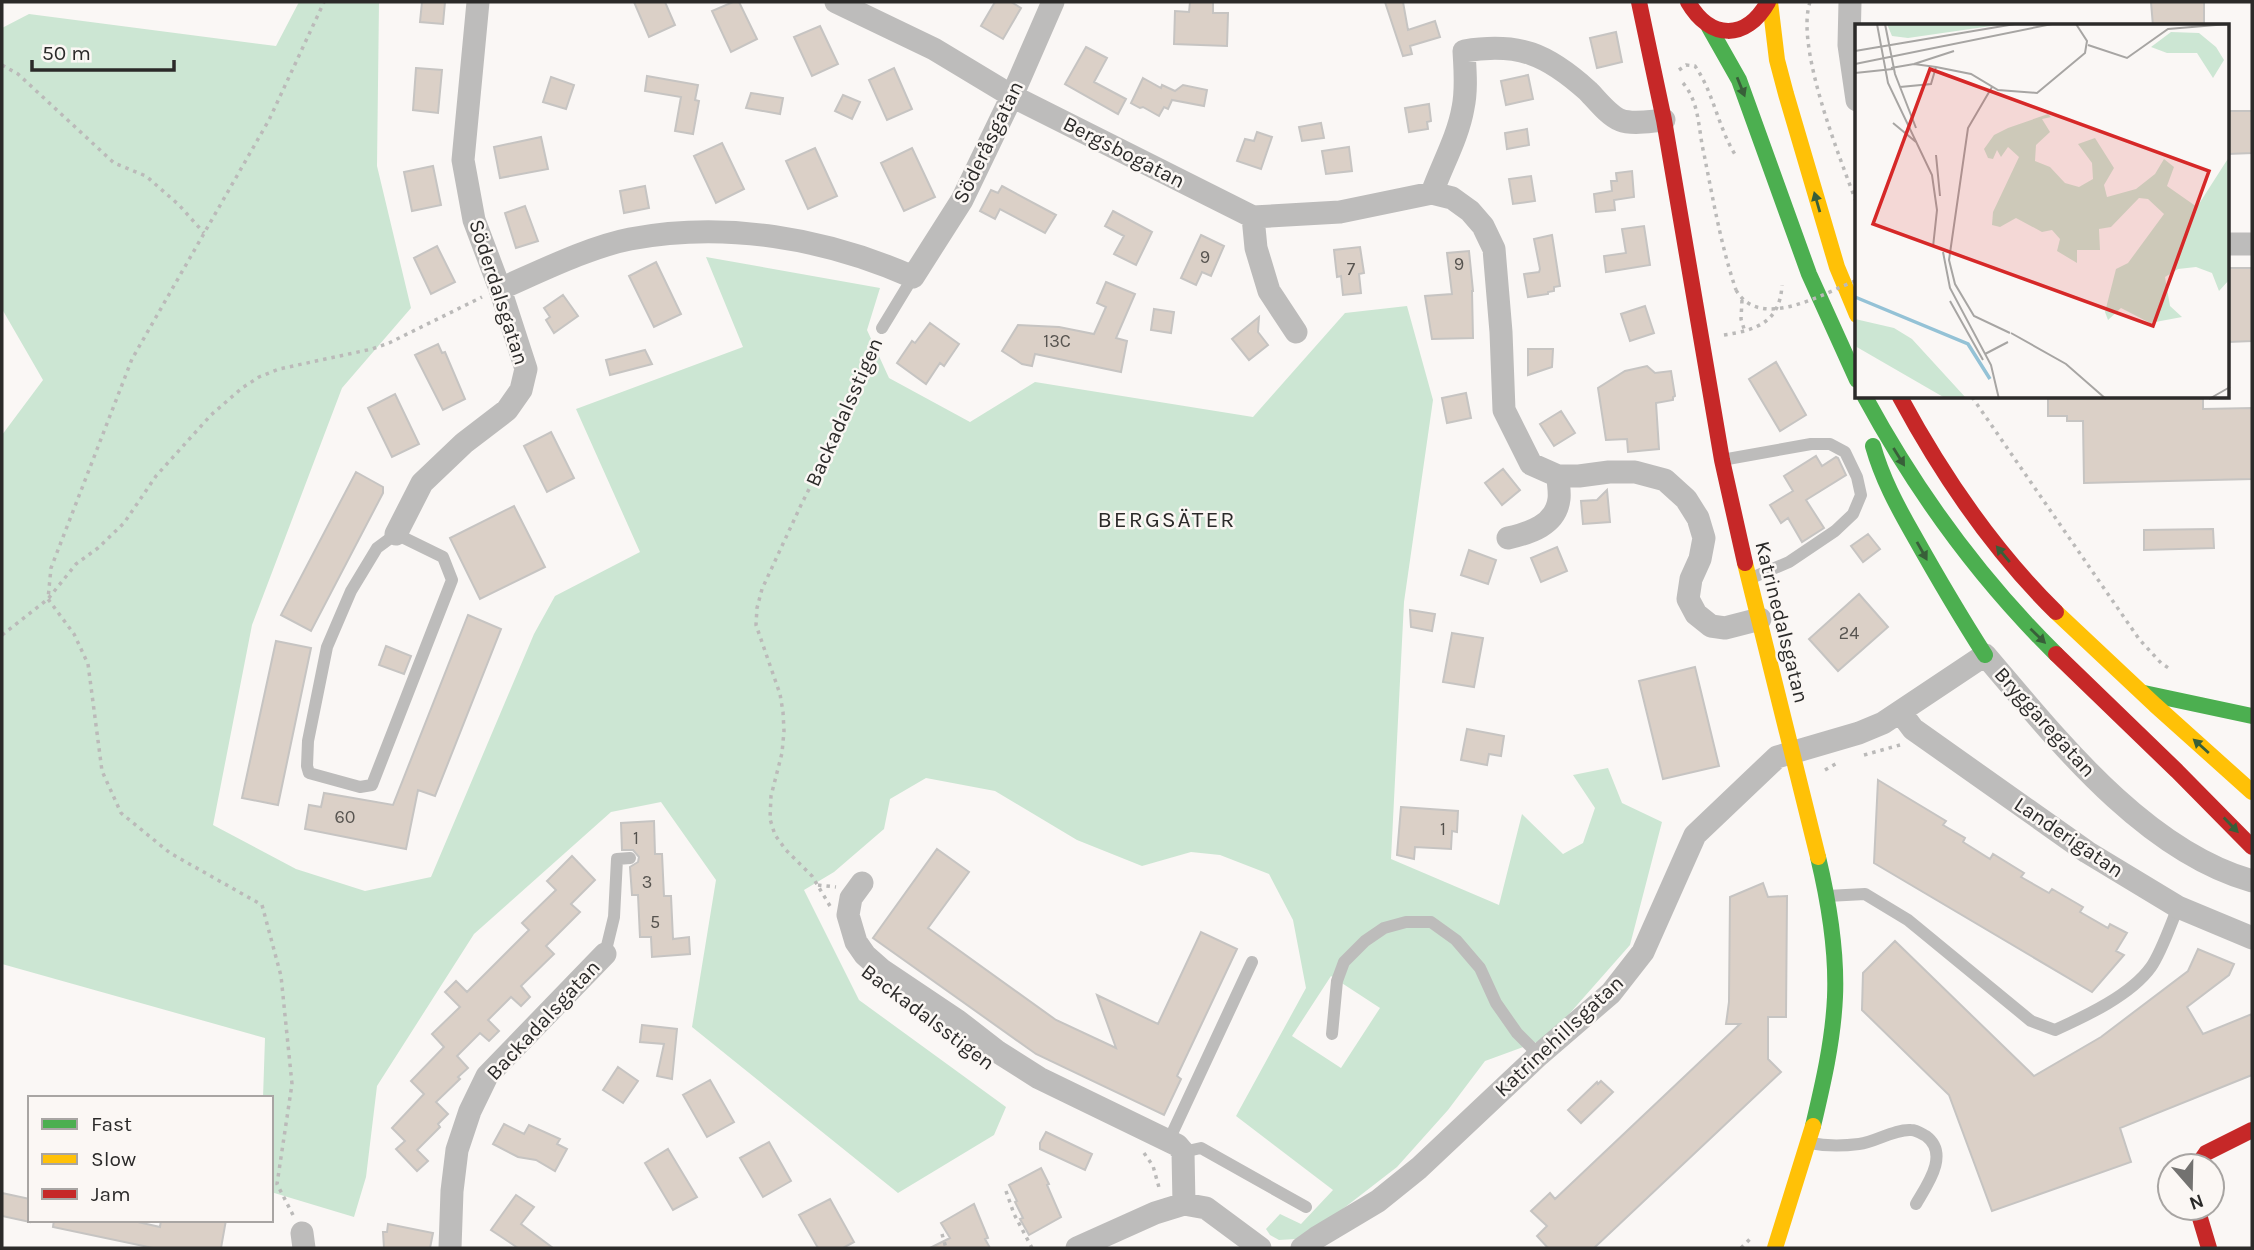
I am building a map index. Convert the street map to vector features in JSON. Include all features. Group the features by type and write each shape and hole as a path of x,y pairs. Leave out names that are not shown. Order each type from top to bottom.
{"main road":[{"name":"Katrinedalsgatan","path":"1639,2 1665,79 1664,120 1722,460 1749,579 1794,753 1827,897 1832,935 1835,996 1827,1064 1809,1143 1775,1248"},
{"path":"1689,2 1695,14 1709,27 1739,80 1809,274 1855,378"},
{"path":"1709,27 1728,32 1746,27 1761,15 1769,2"},
{"path":"1769,2 1777,60 1786,94 1838,267 1855,310"},
{"path":"1861,399 1877,459 1896,503 1947,594 1985,654"},
{"path":"1866,399 1927,499 1984,574 2030,628 2252,847"},
{"path":"1900,399 1922,441 2003,554 2055,612 2252,792"},
{"path":"2140,692 2252,716"},
{"path":"2208,1152 2252,1130"},
{"path":"2201,1222 2209,1248"}],"street":[{"name":"Söderdalsgatan","path":"396,534 422,483 464,443 507,410 521,390 526,369 474,220 463,160 478,2"},
{"name":"Bergsbogatan","path":"836,2 934,48 1012,96 1253,217 1340,212 1432,192"},
{"name":"Söderåsgatan","path":"913,277 962,200 1053,2"},
{"path":"1850,2 1849,45 1855,86"},
{"path":"1664,120 1630,123 1617,119 1569,75 1538,56 1493,47 1464,51 1466,78 1463,108 1432,192 1452,198 1471,211 1483,226 1494,249 1504,411 1531,464 1558,476 1635,472 1665,480 1686,499 1698,518 1704,538 1688,598 1696,614 1711,626 1725,628 1759,619"},
{"path":"1253,217 1256,248 1269,291 1296,332"},
{"path":"500,289 573,258 629,239 684,233 757,233 824,246 877,261 913,277"},
{"path":"2230,244 2252,244"},
{"path":"1508,538 1542,527 1554,514 1559,499 1558,476"},
{"name":"Bryggaregatan","path":"1794,753 1859,733 1901,713 1985,654 2074,758 2124,806 2180,847 2233,875 2252,881"},
{"name":"Landerigatan","path":"1901,713 1913,729 2087,852 2178,907 2252,938"},
{"name":"Katrinehillsgatan","path":"1302,1248 1378,1201 1419,1168 1539,1055 1611,993 1643,952 1695,835 1777,757 1794,753"},
{"name":"Backadalsstigen","path":"862,883 851,898 848,915 856,942 865,955 882,970 1039,1078 1176,1146"},
{"name":"Backadalsgatan","path":"450,1248 457,1150 470,1111 487,1076 605,954"},
{"path":"1176,1146 1184,1204"},
{"path":"1089,1246 1155,1213 1184,1204 1206,1208 1259,1248"}],"lane":[{"name":"Backadalsstigen","path":"882,328 913,277"},
{"path":"1722,460 1811,444 1830,444 1845,452 1857,477 1861,495 1853,514 1836,531 1789,562 1749,579"},
{"path":"396,534 443,558 452,580 372,785 360,787 309,773 308,741 327,647 338,618 376,548 396,534"},
{"path":"605,954 614,917 617,859 630,858"},
{"path":"1827,897 1865,894 1908,920 2031,1021 2055,1030 2082,1018 2127,991 2151,967 2178,907"},
{"path":"1332,1034 1337,981 1344,962 1365,941 1384,928 1406,922 1431,922 1456,940 1480,968 1496,1003 1517,1033 1539,1055"},
{"path":"1252,962 1176,1146 1201,1148 1306,1207"},
{"path":"1809,1143 1860,1144 1911,1130 1921,1133 1931,1140 1937,1151 1937,1160 1932,1178 1916,1204"}],"path":[{"path":"303,1241 277,1184 292,1084 281,976 262,905 170,853 121,813 102,771 88,664 74,634 48,599 51,568 132,359 269,120 324,2"},
{"path":"1810,2 1808,44 1819,91 1855,198"},
{"path":"2,65 18,74 114,163 146,176 204,233"},
{"path":"1665,79 1686,65 1695,65 1704,78 1727,143 1742,166"},
{"path":"1665,79 1683,83 1695,101 1702,149 1728,267 1742,300 1741,319 1745,332"},
{"path":"1700,338 1745,332 1772,317 1782,297 1783,281"},
{"path":"1742,300 1759,307 1778,310 1855,281"},
{"path":"2,635 48,599 76,564 98,548 124,523 156,476 211,415 242,388 279,369 389,343 500,289"},
{"name":"Backadalsstigen","path":"831,909 812,876 775,835 770,820 771,796 785,731 780,694 756,625 757,608 762,589 784,541 850,408 866,355 882,328"},
{"path":"1973,399 2139,639 2161,663 2177,674"},
{"path":"1142,1151 1153,1166 1160,1193"},
{"path":"1006,1191 1014,1214 1032,1248"},
{"path":"942,1234 946,1248"},
{"path":"1741,1248 1754,1237"}],"green space":[{"path":"299,2 379,2 377,166 411,308 342,388 252,625 213,825 296,869 365,891 431,877 534,634 555,596 640,552 576,409 743,347 706,257 880,288 867,330 889,378 970,422 1035,382 1253,417 1345,313 1407,306 1433,400 1404,602 1391,859 1499,905 1522,814 1563,854 1583,843 1595,808 1573,775 1608,768 1622,803 1662,822 1630,945 1548,1038 1485,1061 1448,1110 1397,1167 1322,1225 1296,1239 1279,1240 1266,1229 1280,1214 1301,1224 1333,1190 1236,1116 1306,988 1293,920 1269,874 1220,855 1191,852 1142,866 1077,840 995,791 926,778 890,799 884,829 834,872 804,890 859,1000 1006,1107 994,1135 898,1193 692,1027 716,880 661,802 611,812 474,934 377,1086 366,1177 354,1217 273,1193 273,1096 263,1096 265,1038 2,964 2,435 43,380 2,309 2,28 29,14 276,46","holes":["1331,976 1380,1008 1341,1068 1292,1036"]}],"building":[{"path":"422,2 445,2 443,24 420,22"},
{"path":"634,2 665,2 675,25 649,37"},
{"path":"739,2 757,39 731,52 712,11"},
{"path":"995,2 1011,2 1021,8 1003,39 981,26"},
{"path":"1190,2 1213,2 1213,13 1228,13 1227,46 1174,44 1175,11 1189,12"},
{"path":"1385,2 1403,2 1408,30 1435,21 1440,37 1410,46 1412,54 1403,56"},
{"path":"2151,2 2204,2 2204,24 2153,24"},
{"path":"820,26 838,64 812,76 794,37"},
{"path":"1616,32 1622,62 1597,68 1590,38"},
{"path":"1086,47 1107,58 1094,82 1126,99 1118,114 1065,84"},
{"path":"416,68 442,70 438,113 413,110"},
{"path":"894,68 912,109 887,120 869,80"},
{"path":"1528,75 1533,99 1506,105 1501,81"},
{"path":"647,76 698,85 695,100 699,101 693,134 675,131 681,97 645,91"},
{"path":"551,77 574,85 566,109 543,102"},
{"path":"1143,78 1161,88 1162,85 1175,91 1183,85 1207,90 1204,106 1172,100 1168,109 1164,107 1159,116 1140,108 1131,103"},
{"path":"751,93 783,98 780,114 746,108"},
{"path":"843,95 860,102 852,119 835,111"},
{"path":"1429,104 1431,121 1427,122 1428,129 1409,132 1405,108"},
{"path":"2230,111 2252,111 2252,153 2230,154"},
{"path":"1321,123 1324,138 1302,141 1299,127"},
{"path":"1527,129 1529,145 1507,149 1505,133"},
{"path":"1257,132 1272,137 1261,169 1237,161 1245,139 1254,141"},
{"path":"541,137 548,169 500,178 494,147"},
{"path":"722,143 744,189 716,203 694,156"},
{"path":"1349,147 1352,171 1326,174 1322,151"},
{"path":"815,148 837,196 808,209 786,161"},
{"path":"912,148 935,197 904,211 881,163"},
{"path":"433,166 441,205 412,211 404,172"},
{"path":"1632,171 1634,197 1614,200 1615,210 1596,212 1594,194 1612,191 1611,181 1617,181 1616,173"},
{"path":"1531,176 1535,201 1513,204 1509,179"},
{"path":"645,186 649,208 624,213 620,191"},
{"path":"1002,186 1056,215 1045,233 1000,209 995,219 980,211 991,190 998,193"},
{"path":"525,206 538,241 516,248 505,213"},
{"path":"1113,211 1152,232 1136,265 1114,254 1124,236 1105,226"},
{"path":"1644,226 1650,265 1606,272 1604,256 1626,253 1622,229"},
{"path":"1201,235 1224,246 1211,276 1202,272 1196,285 1181,278"},
{"path":"1552,235 1560,286 1554,287 1554,291 1548,294 1528,297 1524,274 1539,272 1540,269 1534,239"},
{"path":"437,246 455,282 431,294 414,258"},
{"path":"1360,247 1364,273 1359,274 1361,293 1343,295 1341,276 1337,277 1334,250"},
{"path":"1469,251 1473,291 1473,338 1432,339 1425,296 1452,294 1447,253"},
{"path":"656,262 681,314 654,327 629,276"},
{"path":"2230,268 2252,268 2252,341 2230,342"},
{"path":"1106,282 1135,294 1116,338 1127,341 1121,372 1035,354 1032,366 1022,364 1002,351 1018,325 1059,327 1094,334 1106,307 1097,303"},
{"path":"563,295 578,316 554,333 546,320 550,317 544,308"},
{"path":"1645,306 1654,333 1630,341 1621,314"},
{"path":"1154,309 1174,312 1171,333 1151,330"},
{"path":"1259,317 1258,332 1268,345 1249,360 1232,339"},
{"path":"930,323 959,344 944,366 940,363 926,384 897,363 912,341 915,343"},
{"path":"438,344 442,353 445,352 465,399 443,410 415,355"},
{"path":"1528,349 1553,349 1552,367 1528,375"},
{"path":"645,350 652,364 610,375 606,360"},
{"path":"1776,362 1806,415 1780,431 1749,379"},
{"path":"1647,366 1655,373 1671,371 1675,396 1673,400 1656,403 1659,449 1628,452 1627,439 1606,440 1598,388 1625,371"},
{"path":"1466,393 1471,418 1447,423 1442,398"},
{"path":"395,394 419,444 392,457 368,408"},
{"path":"2048,399 2203,399 2203,409 2252,408 2252,479 2084,483 2083,421 2067,421 2067,416 2048,416"},
{"path":"1561,411 1575,433 1554,446 1540,424"},
{"path":"551,432 574,478 547,492 524,446"},
{"path":"1816,456 1822,466 1838,458 1846,475 1806,500 1824,528 1802,542 1788,518 1781,523 1770,505 1793,491 1784,476"},
{"path":"1503,469 1520,490 1502,505 1485,483"},
{"path":"356,472 383,487 383,493 311,631 281,615"},
{"path":"1607,490 1610,522 1583,524 1581,501 1597,500"},
{"path":"514,506 545,567 480,599 450,538"},
{"path":"2213,529 2214,548 2144,550 2144,530"},
{"path":"1868,534 1880,549 1863,562 1851,546"},
{"path":"1557,547 1567,571 1541,582 1531,558"},
{"path":"1469,550 1496,560 1488,584 1461,575"},
{"path":"1859,594 1888,627 1838,671 1809,639"},
{"path":"1410,610 1435,614 1432,631 1411,627"},
{"path":"468,615 501,629 435,796 418,790 406,849 305,829 309,805 321,807 324,793 393,805"},
{"path":"1452,633 1483,638 1474,687 1443,682"},
{"path":"276,641 311,648 278,805 242,798"},
{"path":"386,646 411,656 404,674 379,665"},
{"path":"1695,667 1719,766 1663,779 1639,681"},
{"path":"1467,729 1504,736 1501,756 1489,754 1487,765 1461,760"},
{"path":"1878,780 1946,821 1943,825 1965,838 1963,842 1990,859 1993,854 2024,873 2021,877 2049,893 2052,889 2083,907 2080,912 2108,928 2110,924 2127,933 2116,951 2124,955 2092,992 1874,863"},
{"path":"1401,807 1458,811 1457,832 1452,831 1451,849 1415,847 1414,859 1397,855"},
{"path":"654,821 655,854 662,854 664,896 671,896 673,939 689,937 690,954 652,957 651,937 640,937 638,895 632,895 630,867 638,862 639,857 633,850 622,850 621,823"},
{"path":"937,849 969,872 928,928 1056,1020 1116,1048 1097,995 1158,1024 1201,932 1237,949 1177,1076 1181,1079 1164,1115 1036,1054 873,938"},
{"path":"572,856 595,880 571,904 580,912 546,946 554,954 521,986 530,997 521,1006 511,997 488,1020 499,1031 489,1041 480,1033 457,1056 468,1068 436,1102 448,1114 438,1124 440,1127 417,1150 428,1161 417,1171 396,1149 405,1141 392,1128 424,1094 411,1081 444,1047 432,1034 460,1007 445,992 456,981 467,992 529,930 522,923 556,890 547,881"},
{"path":"1763,883 1768,897 1787,896 1786,1017 1768,1017 1768,1059 1781,1072 1594,1248 1548,1248 1537,1236 1547,1226 1531,1211 1550,1193 1555,1199 1740,1024 1726,1024 1729,1002 1730,897"},
{"path":"1895,941 2034,1076 2101,1037 2188,971 2198,949 2234,964 2229,975 2187,1007 2203,1034 2252,1014 2252,1075 2120,1128 2131,1162 1992,1211 1949,1095 1862,1010 1863,973"},
{"path":"642,1025 677,1029 672,1079 657,1076 664,1044 640,1042"},
{"path":"618,1067 638,1081 623,1103 603,1090"},
{"path":"710,1080 734,1122 707,1137 683,1095"},
{"path":"1601,1081 1613,1092 1581,1123 1568,1110"},
{"path":"504,1124 524,1134 529,1125 560,1139 557,1144 567,1149 555,1171 536,1160 518,1157 493,1144"},
{"path":"1046,1132 1092,1154 1085,1170 1040,1149"},
{"path":"769,1142 791,1181 763,1197 740,1158"},
{"path":"668,1149 697,1197 673,1210 645,1163"},
{"path":"1041,1168 1061,1217 1029,1235 1020,1219 1023,1218 1009,1185"},
{"path":"2,1193 28,1199 28,1222 2,1216"},
{"path":"516,1195 534,1207 521,1224 553,1248 518,1248 491,1230"},
{"path":"830,1199 854,1242 843,1248 818,1248 799,1215"},
{"path":"974,1204 990,1248 930,1248 950,1238 941,1223"},
{"path":"54,1222 138,1222 160,1227 161,1222 226,1222 221,1248 153,1248 53,1227"},
{"path":"388,1224 433,1233 430,1248 384,1248 383,1232 387,1232"}],"traffic: fast":[{"path":"1709,27 1739,80 1809,274 1855,376"},
{"path":"1866,399 1906,466 1951,533 2001,595 2056,654"},
{"path":"1873,446 1885,481 1901,513 1985,655"},
{"path":"2144,693 2252,716"},
{"path":"1813,1126 1830,1046 1835,997 1831,927 1818,857"}],"traffic: slow":[{"path":"1770,2 1777,60 1786,94 1837,267 1855,310"},
{"path":"1745,563 1818,857"},
{"path":"2056,612 2252,792"},
{"path":"1775,1248 1813,1126"}],"traffic: jam":[{"path":"1639,2 1664,120 1722,460 1745,563"},
{"path":"1688,2 1707,24 1728,31 1749,24 1768,2"},
{"path":"1901,399 1933,455 1970,510 2011,563 2056,612"},
{"path":"2056,654 2252,847"},
{"path":"2208,1152 2252,1130"},
{"path":"2201,1222 2209,1248"}],"district":[{"name":"BERGSÄTER","path":"1167,519"}]}
